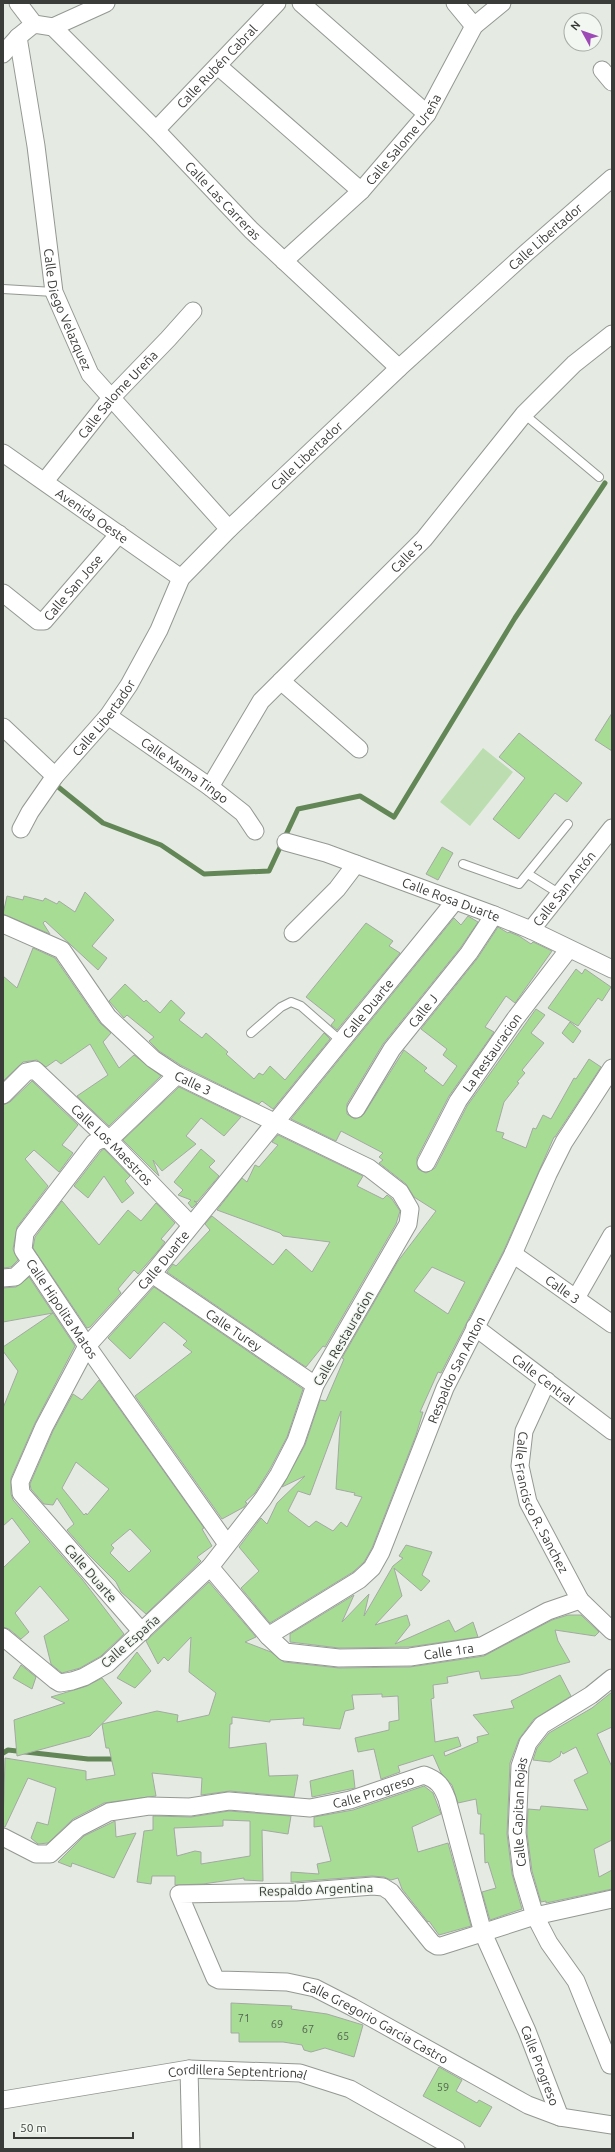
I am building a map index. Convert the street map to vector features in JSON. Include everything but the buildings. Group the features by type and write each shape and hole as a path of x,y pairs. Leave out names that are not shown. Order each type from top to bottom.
{"street":[{"path":"18,3 34,24 53,27 106,3"},
{"name":"Calle Rubén Cabral","path":"156,130 277,3"},
{"path":"301,3 427,114"},
{"path":"455,3 474,26"},
{"name":"Calle Salome Ureña","path":"284,261 361,190 427,114 474,26 502,3"},
{"path":"3,54 18,37 34,24"},
{"name":"Calle Las Carreras","path":"53,27 156,130 251,230 398,368"},
{"name":"Calle Diego Velazquez","path":"18,37 36,146 54,292 90,374 229,529"},
{"path":"218,66 361,190"},
{"name":"Calle Libertador","path":"21,829 30,812 55,776 108,716 129,684 159,630 181,578 229,529 398,368 526,252 612,178"},
{"name":"Calle Salome Ureña","path":"45,481 111,398 193,311"},
{"name":"Calle 5","path":"210,787 261,701 424,539 524,414 574,364 612,334"},
{"name":"Avenida Oeste","path":"3,453 45,481 181,578"},
{"name":"Calle San Jose","path":"3,593 41,622 79,582 119,534"},
{"path":"281,681 359,749"},
{"name":"Calle Mama Tingo","path":"108,716 210,787 243,813 256,831"},
{"path":"3,727 55,776"},
{"name":"Calle San Antón","path":"531,930 612,828"},
{"name":"Calle Rosa Duarte","path":"286,842 304,845 494,915 531,930 569,950 612,969"},
{"path":"293,933 336,889 356,864"},
{"name":"Calle Duarte","path":"142,1632 21,1492 20,1487 44,1427 87,1346 152,1274 455,901"},
{"name":"Calle J","path":"356,1109 392,1049 469,953 494,915"},
{"name":"Calle 3","path":"3,924 62,950 108,1017 153,1059 177,1075 369,1168 400,1192 410,1208"},
{"name":"La Restauracion","path":"426,1163 458,1101 515,1019 569,950"},
{"name":"Respaldo San Anton","path":"268,1636 359,1580 372,1568 381,1552 444,1388 513,1254 548,1174 564,1142 612,1068"},
{"name":"Calle Los Maestros","path":"3,1095 26,1072 30,1069 35,1070 109,1140 191,1225"},
{"name":"Calle Hipolita Matos","path":"177,1075 109,1140 102,1138 94,1143 25,1233 23,1250 87,1346 227,1544"},
{"name":"Calle Restauracion","path":"210,1567 263,1499 279,1474 296,1441 315,1385 408,1224 410,1208"},
{"path":"576,1298 612,1235"},
{"name":"Calle 3","path":"513,1254 612,1324"},
{"path":"3,1278 15,1277 31,1262"},
{"name":"Calle Turey","path":"152,1274 315,1385"},
{"name":"Calle Central","path":"475,1327 612,1431"},
{"name":"Calle Francisco R. Sanchez","path":"547,1381 524,1431 520,1466 528,1502 580,1600"},
{"path":"210,1567 268,1636"},
{"name":"Calle España","path":"3,1637 60,1683 84,1677 107,1664 210,1567"},
{"path":"580,1600 612,1631"},
{"name":"Calle 1ra","path":"268,1636 285,1652 339,1658 410,1657 445,1653 482,1646 548,1611 580,1600"},
{"name":"Calle Capitan Rojas","path":"610,2065 576,1981 549,1943 535,1916 522,1874 517,1833 520,1766 522,1755 534,1733 542,1725 591,1695 612,1678"},
{"name":"Calle Progreso","path":"3,1837 36,1854 50,1854 78,1828 109,1812 149,1806 190,1807 229,1801 310,1808 350,1800 424,1775 434,1778 441,1784 447,1799 483,1933 527,2031 560,2117"},
{"name":"Respaldo Argentina","path":"179,1894 296,1892 373,1886 383,1887 391,1892 436,1946 535,1916 612,1899"},
{"name":"Calle Gregorio Garcia Castro","path":"179,1894 216,1978 219,1980 287,1982 315,1988 352,2006 528,2105 560,2117 612,2125"},
{"path":"189,2069 191,2149"},
{"name":"Cordillera Septentrional","path":"3,2100 189,2069 300,2073 350,2090 456,2149"}],"lane":[{"path":"3,288 54,292"},
{"path":"524,414 599,477"},
{"path":"463,864 515,884 519,884 568,824"},
{"path":"528,874 560,894"},
{"path":"251,1033 281,1007 291,1002 301,1006 342,1041"}],"green space":[{"path":"483,748 513,772 470,826 440,802"}],"waterway":[{"path":"57,786 103,823 161,845 204,874 269,871 298,809 360,796 394,817 515,618 605,483"},
{"path":"3,1753 8,1750 88,1759 117,1759"}]}
